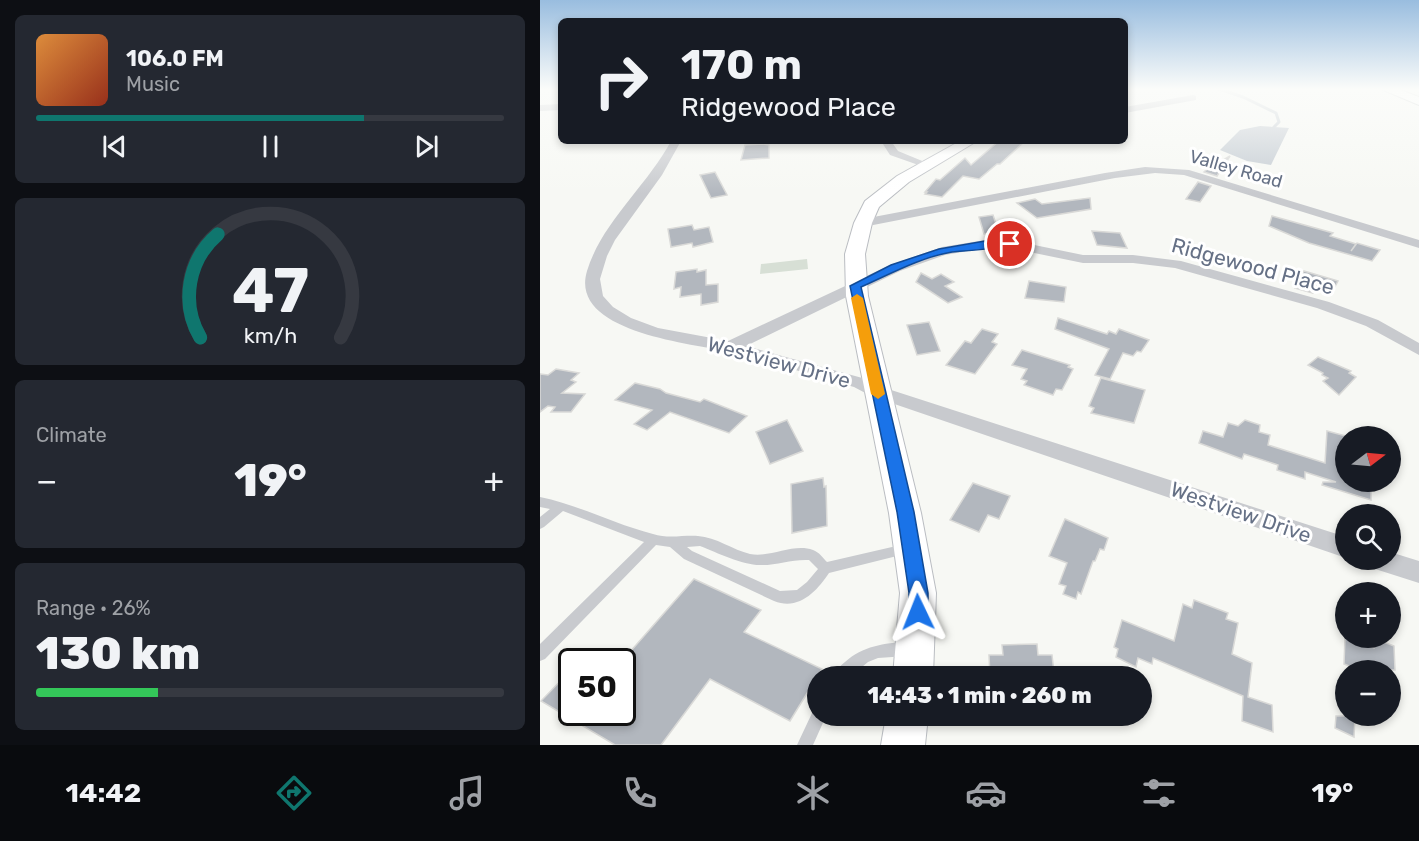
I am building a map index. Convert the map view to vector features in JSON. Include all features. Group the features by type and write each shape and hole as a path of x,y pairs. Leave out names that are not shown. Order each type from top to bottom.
{"main road":[{"path":"914,663 918,593 911,547 855,286 855,254 863,223 871,206 886,191 965,144"},
{"path":"903,745 906,726"}],"street":[{"name":"Westview Drive","path":"675,144 668,161 600,256 592,287 596,301 614,316 634,325 730,347 860,383 878,392 1335,544"},
{"path":"888,144 894,153 927,165"},
{"name":"Valley Road","path":"863,223 1105,176 1144,170 1167,170 1185,172 1419,244"},
{"name":"Ridgewood Place","path":"730,347 895,268 942,251 985,244 1010,244 1083,259 1133,259 1176,264 1323,305 1372,323 1419,350"},
{"path":"1401,566 1419,572"}],"lane":[{"path":"540,502 561,506 654,540 700,541 750,559 812,555 825,568"},
{"path":"540,524 561,506"},
{"path":"540,654 654,540"},
{"path":"673,542 688,555 779,597 791,598 802,596 814,585 825,568 911,547"},
{"path":"850,666 860,656 882,650 914,663"},
{"path":"805,745 814,726"}],"shaded area":[{"path":"1260,126 1289,128 1271,165 1247,161 1220,150 1240,130"},
{"path":"807,259 808,269 760,274 761,264"}],"building":[{"path":"996,144 1022,144 979,179 963,176 942,197 925,194 936,179 940,180 965,158 971,165"},
{"path":"745,145 769,145 769,158 741,160"},
{"path":"1230,156 1217,176 1204,172 1206,170"},
{"path":"715,172 727,195 711,198 700,175"},
{"path":"1198,182 1211,186 1200,202 1186,199"},
{"path":"1090,198 1091,209 1037,218 1017,203 1035,199 1042,204"},
{"path":"993,215 999,233 984,234 979,217"},
{"path":"1272,216 1333,233 1330,236 1356,244 1351,251 1357,243 1380,250 1372,261 1309,243 1269,226"},
{"path":"692,225 694,230 709,227 713,242 693,247 692,243 671,247 668,229"},
{"path":"1092,231 1120,233 1127,248 1097,245"},
{"path":"697,269 697,272 706,270 706,285 718,284 718,302 701,305 701,294 680,297 681,287 674,289 676,272"},
{"path":"1304,271 1338,281 1331,294 1315,289 1313,293 1295,288"},
{"path":"921,273 932,279 941,274 954,282 945,286 962,297 948,303 916,282"},
{"path":"1029,281 1066,287 1064,302 1025,298"},
{"path":"1058,318 1107,334 1109,331 1116,334 1119,329 1149,340 1141,352 1137,351 1133,356 1123,353 1110,379 1095,375 1109,349 1055,329"},
{"path":"929,322 940,351 917,355 907,325"},
{"path":"982,329 998,334 992,342 997,344 975,374 946,365 965,341 971,343"},
{"path":"1022,350 1070,365 1068,367 1073,369 1062,390 1056,389 1053,395 1024,385 1027,381 1021,379 1027,369 1012,365"},
{"path":"1318,357 1351,371 1349,373 1356,377 1339,395 1323,381 1328,378 1322,375 1323,373 1308,365"},
{"path":"556,369 579,373 571,380 576,382 562,393 585,394 571,412 551,412 555,407 548,406 540,412 540,374 548,375"},
{"path":"1101,378 1145,390 1134,423 1091,413 1094,408 1089,406"},
{"path":"635,383 700,402 704,399 747,416 729,433 670,412 647,430 634,424 652,410 615,400"},
{"path":"787,420 803,451 770,464 756,432"},
{"path":"1245,420 1260,425 1259,432 1270,435 1268,445 1325,463 1327,431 1335,433 1335,482 1305,472 1305,479 1277,470 1278,465 1244,454 1242,459 1199,443 1203,431 1223,437 1228,423 1238,426"},
{"path":"823,478 824,487 826,486 827,526 792,533 791,484"},
{"path":"1323,482 1335,482 1335,489 1322,485"},
{"path":"973,483 1010,496 999,519 988,515 979,532 950,520"},
{"path":"1345,492 1371,492 1371,500"},
{"path":"1065,519 1108,538 1104,550 1100,549 1093,561 1081,594 1078,592 1076,599 1063,594 1066,586 1059,584 1067,563 1049,556"},
{"path":"694,579 761,610 744,632 816,666 807,666 807,693 790,721 710,679 661,745 615,745 583,726 636,726 636,648 633,648"},
{"path":"1194,600 1228,613 1226,619 1238,623 1232,654 1252,663 1248,697 1272,705 1273,732 1242,721 1243,696 1153,658 1152,664 1138,658 1136,666 1134,666 1116,657 1118,649 1114,647 1122,620 1174,641 1183,604 1192,608"},
{"path":"1037,644 1038,655 1052,655 1053,666 990,666 989,655 1003,655 1002,645"},
{"path":"1345,648 1394,648 1395,660 1344,660"},
{"path":"558,683 558,711 541,701"},
{"path":"1335,726 1355,726 1354,737 1335,728"}],"waterway":[{"path":"1274,127 1277,124"}],"slow traffic":[{"path":"857,298 878,394"}],"route":[{"path":"918,612 918,593 905,512 855,286 942,251 985,244 1010,244"}]}
